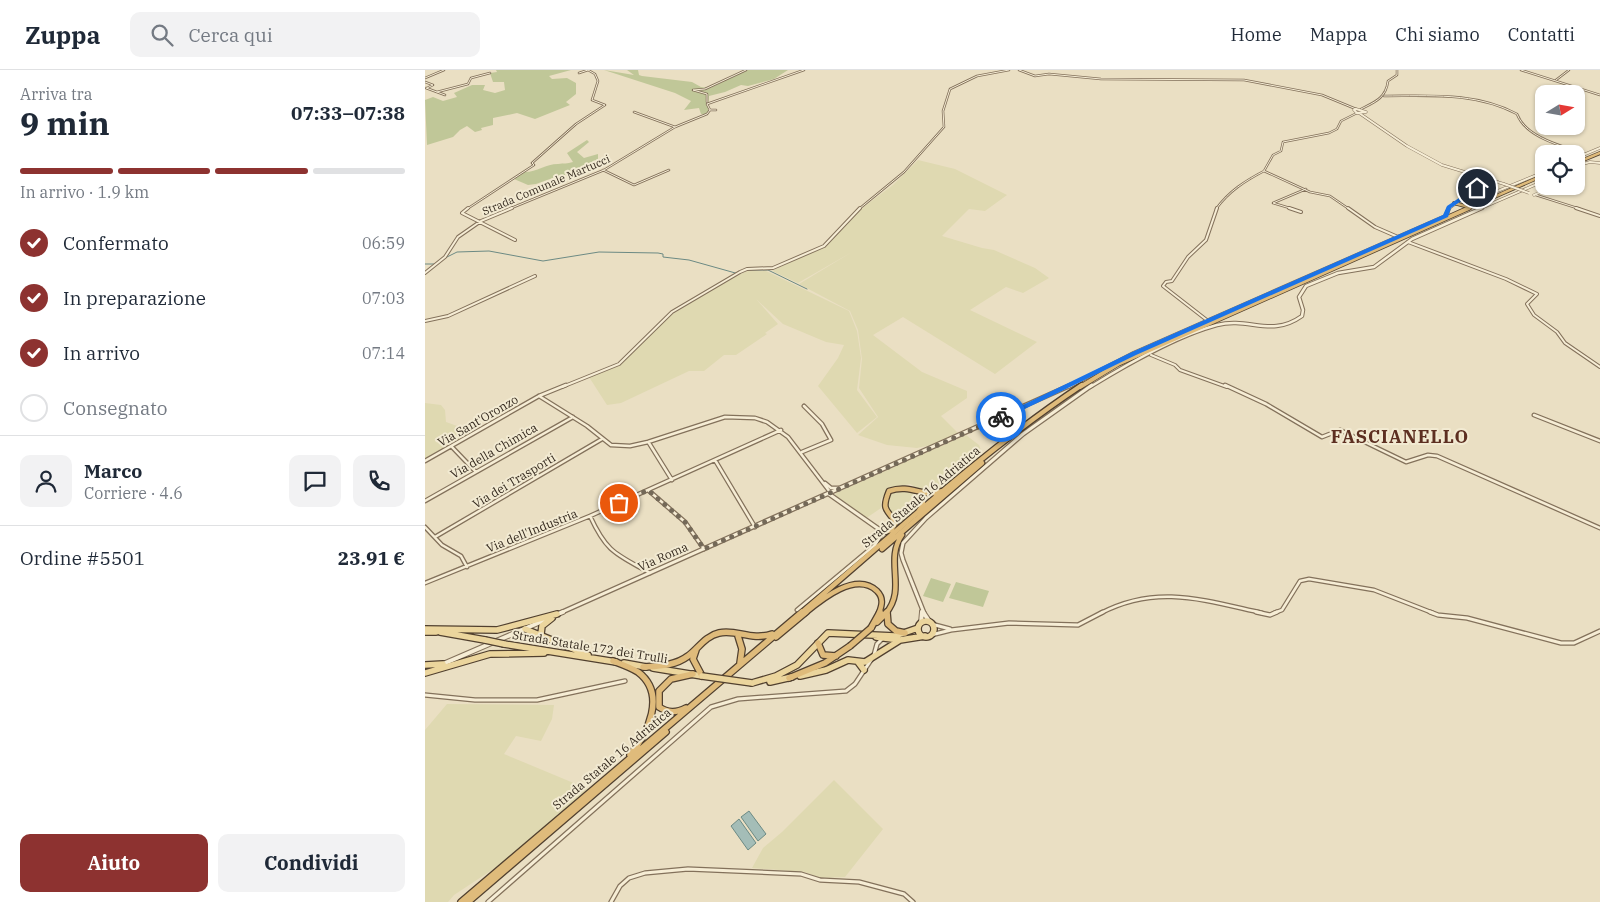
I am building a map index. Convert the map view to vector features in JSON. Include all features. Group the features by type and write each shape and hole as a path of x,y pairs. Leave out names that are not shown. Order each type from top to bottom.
{"highway":[{"path":"1585,157 1600,150"},
{"name":"Strada Statale 16 Adriatica","path":"468,902 955,482 1036,415 1118,364 1535,179"},
{"path":"1453,204 1465,208 1488,200"},
{"name":"Strada Statale 16 Adriatica","path":"461,902 778,632 1038,417 1067,396 1112,370 1488,200"},
{"path":"1452,216 1461,209 1453,204"},
{"path":"883,532 891,530 896,522 885,509 883,503 889,491 909,486 928,494 938,493 955,482"},
{"path":"789,678 809,671 837,656 887,612 893,603 897,591 893,547 923,505 922,492"},
{"path":"773,640 831,594 855,583 870,585 880,595 882,604 871,628"},
{"path":"887,612 888,624 896,631 905,633"},
{"path":"643,667 676,663 688,656 699,645 720,633 756,638 778,632"},
{"path":"738,636 742,644 743,653 739,665"},
{"path":"818,643 823,655 837,656"},
{"path":"699,645 693,659 702,676"},
{"path":"607,777 643,738 650,725 653,706 651,690 641,675 613,661"},
{"path":"693,674 671,679 663,684 657,699 659,707 665,711 672,712 679,711 695,703"}],"main road":[{"path":"425,630 497,630 557,614"},
{"path":"541,634 541,626 557,614"},
{"path":"752,683 791,671 802,663 823,636 835,632 900,640 928,636 935,630 935,625 929,621 905,633 884,637"},
{"path":"919,625 918,633 928,636"},
{"path":"525,629 541,634 597,659"},
{"name":"Strada Statale 172 dei Trulli","path":"425,630 643,667 752,683"},
{"path":"752,683 826,670 848,660 858,662 873,658 900,640"},
{"path":"425,673 490,654 526,652 571,654"},
{"path":"858,662 864,670"},
{"path":"425,666 444,664"}],"street":[{"path":"425,78 444,70"},
{"path":"515,240 481,221 462,214 481,198 534,164 532,163 576,124 605,105 592,100 598,82 595,74 588,70 579,73"},
{"path":"716,110 710,110 707,104 709,100 707,94 693,90 705,89 746,70"},
{"path":"707,104 726,100 738,93 804,70"},
{"name":"Via Sant'Oronzo","path":"425,461 539,396 619,364 672,312 740,272 747,269 769,269 824,246 853,214 891,184 917,159 944,127 943,111 950,89 977,76 1009,70"},
{"path":"1019,70 1035,76 1049,74 1101,79 1244,80 1322,95 1356,109 1366,111 1367,117"},
{"path":"1361,109 1384,96 1388,91 1388,81 1391,77 1397,75 1397,70"},
{"path":"1521,70 1600,95"},
{"path":"1556,80 1569,70"},
{"path":"437,92 468,84 471,78 490,73"},
{"path":"425,82 433,85 426,88"},
{"path":"426,88 445,95"},
{"path":"1384,96 1451,95 1498,104 1519,115 1520,122 1543,138 1561,145"},
{"path":"1356,109 1354,111 1367,117 1397,140 1428,158 1448,168 1482,177 1487,182"},
{"name":"Strada Comunale Martucci","path":"425,274 445,256 458,238 481,221 603,170 675,127 701,118 710,110"},
{"path":"634,112 675,127"},
{"path":"1208,321 1163,286 1166,282 1172,281 1188,256 1206,240 1216,210 1224,198 1242,183 1264,171 1273,156 1281,151 1283,142 1329,133 1337,129 1341,121 1358,113 1365,113"},
{"path":"1585,154 1600,150"},
{"path":"1585,163 1600,163"},
{"path":"603,170 633,185 669,170"},
{"path":"1264,171 1306,189 1330,196 1375,227 1397,237"},
{"path":"929,621 923,611 901,553 903,542 909,534 1041,419 1089,387 1151,355 1224,324 1234,323 1263,329 1284,327 1302,316 1303,310 1299,297 1301,291 1306,286 1338,273 1374,267 1407,242 1488,200 1535,179"},
{"path":"1453,204 1487,182 1498,182 1600,216"},
{"path":"1463,197 1473,202 1488,200 1498,202 1535,185"},
{"path":"1301,212 1273,203 1306,189"},
{"name":"Via Roma","path":"425,673 1044,399 1154,345 1446,216 1449,207 1453,204"},
{"path":"1407,242 1505,278 1537,294 1536,298 1527,304 1534,315 1557,332 1565,343 1600,367"},
{"path":"425,321 448,316 535,276"},
{"path":"1151,355 1180,370 1215,381 1266,404 1322,437 1340,430 1405,462 1434,455 1570,513 1600,528"},
{"path":"539,396 573,417 611,445 648,442 725,417 738,416 756,419 781,430 794,440 824,483 828,494 883,532 875,544 797,610"},
{"path":"802,452 831,440 822,424 804,406"},
{"path":"1534,415 1600,441"},
{"name":"Via della Chimica","path":"425,501 573,417"},
{"name":"Via dell'Industria","path":"425,583 590,516 781,430"},
{"name":"Via dei Trasporti","path":"435,537 602,439"},
{"path":"648,442 671,480"},
{"path":"452,447 476,472"},
{"path":"715,460 755,527"},
{"path":"824,483 831,488 843,488"},
{"path":"828,494 831,488"},
{"path":"826,489 828,494"},
{"path":"648,490 685,522 704,549"},
{"path":"590,516 601,540 612,551 650,574"},
{"path":"425,527 447,549 457,552 466,562 467,567"},
{"path":"638,567 642,577"},
{"path":"928,636 951,630 1009,623 1078,625 1122,602 1149,596 1194,598 1270,615 1282,610 1300,582 1309,579 1375,590 1438,615 1467,618 1561,643 1574,643 1600,631"},
{"path":"919,625 923,611"},
{"path":"935,625 951,630"},
{"path":"867,635 877,644"},
{"path":"488,902 711,707 738,699 845,691 855,684 873,658 877,644 884,637"},
{"path":"425,695 475,700 537,700 625,681"},
{"path":"611,902 619,887 629,879 668,870 801,874 820,880 859,882 903,894 913,902"}],"shaded area":[{"path":"918,160 955,169 1007,195 985,211 969,209 942,236 994,250 1035,268 1049,278 1023,293 1006,287 970,310 1037,342 995,374 903,317 873,335 922,372 967,391 967,398 941,416 959,434 936,444 917,448 887,445 858,435 878,417 859,388 862,359 858,330 850,311 799,284 852,252 798,283 772,271 828,244 853,215 893,185"},
{"path":"749,270 766,271 849,311 857,331 861,358 857,390 877,417 857,433 818,386 838,358 844,345 826,342 783,324 756,299 778,324 765,333 767,334 736,355 724,355 704,371 689,371 621,403 607,405 589,377 622,363 664,320 710,289"},
{"path":"425,403 441,405 445,410 446,422 457,426 468,435 425,459"},
{"path":"966,435 979,445 982,453 937,492 924,491 910,484 892,487 881,499 881,508 865,519 834,497 836,493"},
{"path":"898,489 916,491 922,500 919,508 900,524 897,517 888,509 886,500 893,491"},
{"path":"447,704 554,705 552,719 541,741 516,736 504,754 588,789 501,864 454,895 448,902 425,902 425,730"},
{"path":"834,780 883,829 845,877 820,878 805,872 752,868 763,848 782,832"}],"green space":[{"path":"496,70 571,70 549,76 552,79 567,78 576,83 576,94 566,102 570,105 535,119 517,113 493,118 493,125 481,128 482,130 475,132 467,126 453,137 427,145 425,100 433,97 443,101 457,97 454,93 472,85 485,85 483,90 495,93 505,90 504,82 493,82 490,73 497,72"},
{"path":"604,70 634,75 627,70 638,70 639,75 642,76 692,82 701,87 710,88 747,70 788,70 774,79 748,86 741,85 709,96 708,114 701,114 699,108 684,110 691,101 675,93"},
{"path":"587,140 589,142 577,152 584,158 598,154 598,159 590,163 594,167 570,175 561,175 536,184 528,185 514,179 523,172 553,164 573,162 567,153"},
{"path":"931,578 951,584 943,602 923,596"},
{"path":"956,582 989,591 983,607 949,598"}],"water":[{"path":"749,811 766,834 758,841 741,817"},
{"path":"739,819 756,843 748,850 731,826"}],"waterway":[{"path":"445,258 457,252 489,251 543,261 599,252 658,253 663,254 663,257 689,260 739,274 741,272"},
{"path":"425,264 434,264"},
{"path":"747,270 768,270 807,289"}],"way so far":[{"path":"619,503 648,490 692,529 704,549 1001,417"}],"district":[{"name":"FASCIANELLO","path":"1400,437"}],"route":[{"path":"1001,417 1044,399 1088,375 1134,354 1446,216 1449,207 1477,188"}]}
